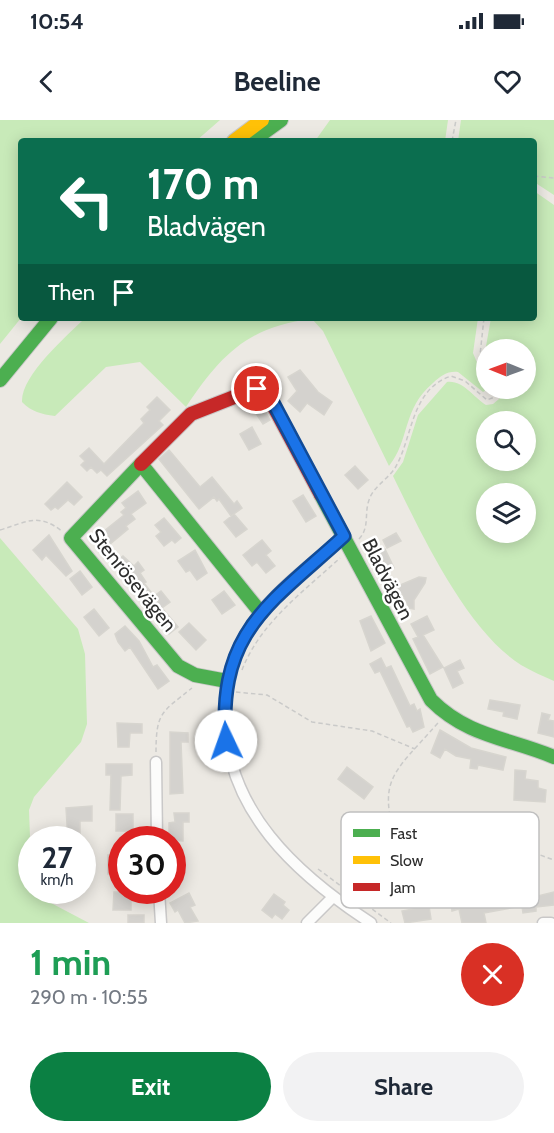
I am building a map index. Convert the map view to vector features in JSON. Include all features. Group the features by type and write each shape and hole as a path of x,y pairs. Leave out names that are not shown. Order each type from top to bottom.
{"street":[{"path":"238,138 262,120"},
{"path":"256,138 281,120"},
{"path":"0,380 49,321"},
{"name":"Bladvägen","path":"141,464 190,414 252,390 261,390 269,395 417,678 444,716 470,731 528,746 554,757"},
{"path":"141,464 261,613"},
{"name":"Stenrösevägen","path":"141,464 71,538 178,666 232,686"},
{"path":"341,904 271,840 241,792 226,741 236,653 261,613 347,542"},
{"path":"156,762 157,826"},
{"path":"307,923 332,898"},
{"path":"160,904 161,923"},
{"path":"348,908 371,923"},
{"path":"543,923 551,923"}],"path":[{"path":"453,138 456,120"},
{"path":"537,176 554,178"},
{"path":"482,339 484,321"},
{"path":"240,675 258,637 271,622 347,542 365,531 369,497 395,468 414,415 424,399 451,376 465,381 476,390"},
{"path":"0,530 32,519 40,519 53,524 71,538"},
{"path":"156,762 158,719 164,711 205,677"},
{"path":"232,686 267,695 312,722 372,731 415,749"},
{"path":"232,686 236,700"},
{"path":"388,812 387,795 392,778 444,716"},
{"path":"539,855 554,860"},
{"path":"313,866 341,886"},
{"path":"371,908 391,923"}],"green space":[{"path":"0,120 220,120 199,138 18,138 19,321 0,344"},
{"path":"330,120 448,120 445,138 317,138"},
{"path":"461,120 554,120 554,195 537,184 537,138 458,138"},
{"path":"537,193 554,205 554,681 521,665 501,649 482,629 431,552 393,476 403,462 418,415 447,382 463,386 486,405 493,404 499,399 536,399 536,339 487,339 490,321 537,321"},
{"path":"82,321 301,321 270,329 238,346 211,373 186,407 140,362 106,367 55,416 41,413 22,402 29,380 46,357"},
{"path":"314,321 478,321 473,353 476,360 476,386 458,372 447,373 439,378 416,403 396,456 389,466 323,331"},
{"path":"0,538 78,629 85,654 87,724 81,742 34,797 29,810 30,826 18,826 18,904 53,904 89,923 0,923"}],"building":[{"path":"300,370 318,392 332,402 324,415 307,403 300,412 288,401 297,391 288,377"},
{"path":"157,397 170,410 159,421 163,425 107,476 101,470 97,473 91,467 87,471 81,465 85,461 80,456 89,448 104,464 144,423 141,419 150,410 147,407"},
{"path":"263,407 270,420 263,424 255,412"},
{"path":"252,427 261,444 249,450 240,434"},
{"path":"169,450 200,487 212,477 234,504 237,501 242,508 231,516 219,499 217,501 214,497 199,509 159,459"},
{"path":"355,466 368,480 358,489 345,475"},
{"path":"67,482 82,497 74,505 68,500 58,509 55,507 51,510 45,504"},
{"path":"138,491 146,503 131,514 135,519 126,526 128,529 103,550 94,539 124,515 121,512 126,508 122,503"},
{"path":"303,495 316,516 306,522 293,501"},
{"path":"234,514 247,529 236,537 224,522"},
{"path":"164,518 181,538 175,543 172,540 164,546 156,536 161,532 155,525"},
{"path":"396,533 401,541 387,548 383,540"},
{"path":"49,535 72,571 66,576 46,555 42,560 33,550"},
{"path":"262,540 271,551 266,555 275,566 266,573 257,562 252,566 243,555"},
{"path":"385,549 394,568 383,573 374,555"},
{"path":"195,550 207,573 197,580 190,570 186,572 178,561"},
{"path":"123,556 134,566 138,562 144,570 140,573 146,582 144,583 154,596 161,591 170,602 162,608 178,627 169,634 143,605 140,596 119,568 117,570 112,564"},
{"path":"80,571 92,587 82,595 70,579"},
{"path":"419,577 426,578 425,583 414,600 414,609 409,608 402,594 395,598 391,589"},
{"path":"224,591 235,605 222,614 212,600"},
{"path":"94,609 109,628 99,636 84,617"},
{"path":"371,616 385,643 371,651 360,621"},
{"path":"427,616 434,630 423,635 443,667 430,674 413,639 418,637 411,624"},
{"path":"189,623 206,640 196,650 179,632"},
{"path":"125,626 139,641 153,667 157,665 169,681 158,689 130,647 125,651 118,642 115,634"},
{"path":"381,658 386,668 391,666 410,706 414,704 417,711 420,709 424,727 413,732 410,726 407,727 380,671 375,673 370,664"},
{"path":"460,660 464,668 457,671 463,683 453,688 444,668"},
{"path":"490,700 520,705 517,719 503,716 504,712 488,709"},
{"path":"542,713 550,715 548,720 554,721 554,737 538,733"},
{"path":"117,723 142,724 142,733 130,733 129,747 118,747"},
{"path":"440,730 471,748 506,757 503,770 478,765 477,769 470,768 471,759 456,756 445,749 440,758 431,753"},
{"path":"170,732 188,733 188,742 181,742 183,793 170,794"},
{"path":"106,764 132,764 132,775 121,776 120,810 110,810 111,775 106,775"},
{"path":"347,767 373,787 364,799 338,779"},
{"path":"515,770 526,771 525,779 538,781 538,788 546,790 545,802 514,800"},
{"path":"92,806 92,821 80,821 80,826 67,826 66,808"},
{"path":"174,813 189,813 189,822 183,822 183,826 169,826 169,823 175,822"},
{"path":"116,814 133,814 133,826 116,826"},
{"path":"554,892 554,905 539,907 539,896"},
{"path":"189,893 195,905 190,907 198,921 185,923 178,910 175,912 171,904 186,904 186,895"},
{"path":"274,894 285,902 283,905 289,910 282,919 275,914 272,918 262,910"},
{"path":"113,904 131,904 131,910 113,910"},
{"path":"429,908 431,919 405,923 402,911"},
{"path":"452,908 511,908 484,913 486,923 462,923 459,909 452,911"},
{"path":"522,908 536,908 536,911 523,913"},
{"path":"128,915 144,915 144,923 128,923"}],"traffic: fast":[{"path":"256,138 281,120"},
{"path":"0,380 49,321"},
{"path":"227,681 195,675 178,666 71,538 141,464 261,613"},
{"path":"321,495 431,700 445,712 474,729 554,757"}],"traffic: slow":[{"path":"238,138 262,120"}],"traffic: jam":[{"path":"141,464 191,414 252,390 266,392 321,495"}],"route":[{"path":"226,741 227,681 230,667 245,636 270,603 344,536 269,395 257,389"}]}
